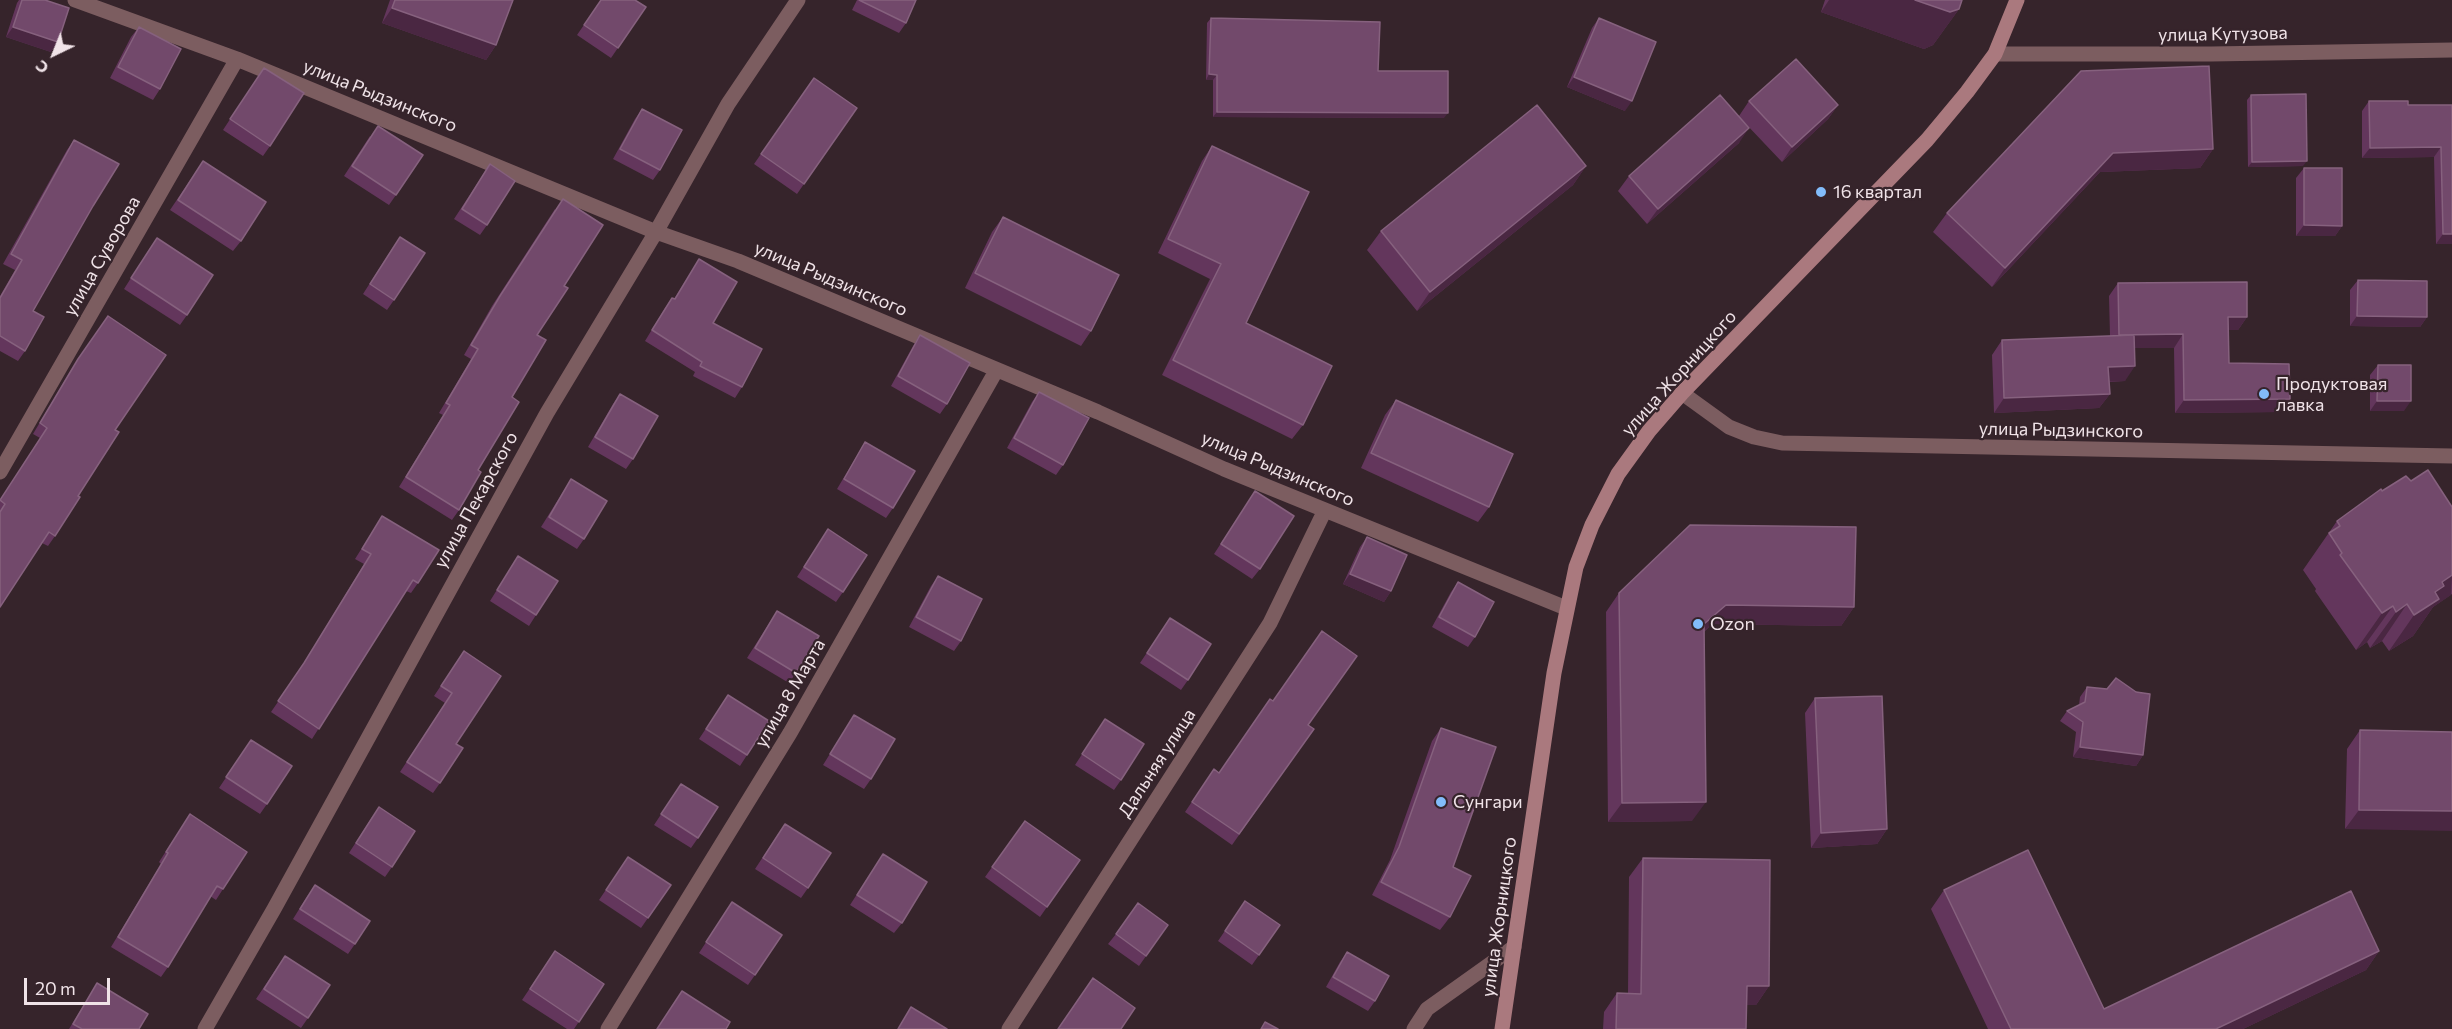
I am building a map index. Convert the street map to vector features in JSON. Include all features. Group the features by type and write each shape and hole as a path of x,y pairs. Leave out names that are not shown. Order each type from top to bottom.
{"main road":[{"name":"улица Жорницкого","path":"1502,1029 1554,673 1576,567 1592,525 1618,474 1649,431 1682,393 1927,140 1995,54 2017,0"}],"street":[{"name":"улица Рыдзинского","path":"75,0 237,59 656,232 738,261 1098,412 1224,470 1566,608"},
{"name":"улица Пекарского","path":"205,1029 274,909 547,412 656,232 728,104 798,0"},
{"name":"улица Кутузова","path":"1995,54 2211,54 2452,50"},
{"name":"улица Суворова","path":"0,472 237,59"},
{"name":"улица 8 Марта","path":"608,1029 790,733 996,371"},
{"name":"улица Рыдзинского","path":"1682,393 1729,427 1754,437 1782,443 2452,456"},
{"name":"Дальняя улица","path":"1009,1029 1270,623 1325,510"},
{"path":"1414,1029 1427,1009 1514,947"}],"building":[{"path":"22,0 45,0 69,8 58,42 13,27"},
{"path":"395,0 513,0 496,45 392,8"},
{"path":"601,0 635,0 646,7 618,48 584,25"},
{"path":"859,0 916,0 906,23"},
{"path":"1915,0 1962,0 1959,9 1950,12"},
{"path":"1211,18 1380,22 1378,71 1448,71 1448,113 1217,112 1217,75 1209,74"},
{"path":"1599,18 1656,42 1632,101 1574,77"},
{"path":"139,27 181,49 160,89 118,67"},
{"path":"1796,59 1838,105 1792,147 1749,101"},
{"path":"2209,66 2213,149 2113,153 2005,268 1947,213 2081,71"},
{"path":"264,68 304,93 270,146 230,119"},
{"path":"814,78 857,108 804,184 761,154"},
{"path":"2306,94 2307,161 2252,162 2251,95"},
{"path":"1720,95 1749,128 1658,209 1629,176"},
{"path":"2369,101 2408,101 2408,105 2452,105 2452,234 2443,234 2441,147 2370,148"},
{"path":"1537,105 1586,166 1430,292 1381,231"},
{"path":"642,109 682,130 660,170 620,149"},
{"path":"378,126 423,155 396,195 352,166"},
{"path":"74,140 119,164 33,311 44,317 25,351 0,336 0,298 22,260 11,254"},
{"path":"1212,146 1309,192 1246,323 1332,366 1303,425 1173,360 1221,264 1168,239"},
{"path":"203,161 266,202 241,241 178,200"},
{"path":"490,164 515,181 487,225 462,209"},
{"path":"2304,168 2342,168 2342,226 2304,225"},
{"path":"563,199 603,225 564,286 568,288 537,335 546,340 512,397 519,402 478,470 481,472 459,510 406,477 450,405 446,403 478,349 471,345"},
{"path":"1003,217 1119,275 1091,331 975,273"},
{"path":"400,237 425,253 394,300 370,284"},
{"path":"157,238 213,275 187,315 131,278"},
{"path":"699,259 737,282 713,323 762,349 742,387 700,366 702,362 652,330 672,298 675,299"},
{"path":"2358,280 2427,281 2427,317 2357,316"},
{"path":"2247,282 2247,317 2228,317 2229,363 2289,364 2290,399 2184,400 2183,334 2119,335 2118,283"},
{"path":"108,316 166,355 115,430 119,432 55,536 49,532 0,607 0,512 5,504 0,500 47,428 40,423 78,359"},
{"path":"920,335 970,363 947,404 898,376"},
{"path":"2134,335 2135,366 2108,367 2110,394 2004,398 2002,340"},
{"path":"2378,365 2411,365 2411,401 2377,401"},
{"path":"1039,392 1089,418 1063,465 1014,438"},
{"path":"620,394 658,416 633,459 595,437"},
{"path":"1396,400 1513,454 1489,507 1371,453"},
{"path":"865,442 915,471 893,508 844,479"},
{"path":"2428,470 2452,507 2452,575 2442,582 2444,586 2435,592 2439,599 2414,615 2407,604 2396,612 2393,606 2382,613 2340,555 2342,553 2329,533 2340,526 2337,521 2381,489 2382,491 2406,476 2411,481"},
{"path":"571,479 607,501 584,539 549,517"},
{"path":"1255,491 1294,516 1260,569 1221,544"},
{"path":"382,516 439,550 418,583 413,580 319,729 278,701 371,554 362,549"},
{"path":"1690,525 1856,527 1854,607 1726,605 1704,624 1706,802 1622,803 1619,593"},
{"path":"828,529 867,555 843,592 804,567"},
{"path":"1367,537 1407,555 1391,591 1350,574"},
{"path":"518,556 558,581 536,615 497,590"},
{"path":"938,576 982,599 961,641 916,617"},
{"path":"1458,582 1494,602 1475,637 1439,617"},
{"path":"777,611 819,636 796,673 755,648"},
{"path":"1170,618 1211,644 1188,680 1147,653"},
{"path":"1322,631 1357,656 1308,725 1314,729 1239,834 1192,802 1214,769 1219,773 1270,699 1273,701"},
{"path":"464,651 501,676 456,744 463,748 440,783 407,762 452,693 441,686"},
{"path":"2116,678 2136,692 2150,694 2143,755 2080,747 2083,722 2067,711 2085,702 2087,687 2107,689"},
{"path":"728,695 769,721 747,755 706,729"},
{"path":"1882,696 1887,829 1821,833 1815,698"},
{"path":"854,715 895,739 871,779 830,754"},
{"path":"1105,719 1144,744 1121,780 1082,754"},
{"path":"1441,728 1496,747 1453,867 1471,876 1450,917 1381,882 1399,847"},
{"path":"2360,730 2452,732 2452,811 2359,810"},
{"path":"251,740 292,766 267,804 226,777"},
{"path":"681,784 718,807 698,838 661,814"},
{"path":"379,807 415,831 392,867 356,843"},
{"path":"190,814 247,852 223,889 217,886 168,967 118,937"},
{"path":"1025,821 1080,860 1047,907 992,867"},
{"path":"785,824 831,853 808,888 763,858"},
{"path":"2028,850 2104,1009 2351,891 2379,951 2216,1029 2011,1029 1944,890"},
{"path":"883,854 927,882 902,923 857,895"},
{"path":"628,857 671,885 648,918 606,890"},
{"path":"1643,858 1770,860 1769,986 1747,986 1746,1029 1616,1029 1617,993 1641,994"},
{"path":"315,885 370,921 355,944 300,909"},
{"path":"1245,901 1280,925 1259,955 1225,931"},
{"path":"732,902 782,935 755,975 706,942"},
{"path":"1138,903 1168,925 1146,956 1116,934"},
{"path":"555,951 604,984 579,1022 530,989"},
{"path":"1347,952 1389,976 1375,1001 1333,977"},
{"path":"285,956 330,985 308,1018 264,989"},
{"path":"1093,978 1135,1008 1121,1029 1058,1029"},
{"path":"97,983 148,1014 139,1029 82,1029 73,1024"},
{"path":"682,991 730,1022 726,1029 657,1029"},
{"path":"911,1007 947,1029 898,1029"},
{"path":"1265,1022 1278,1029 1261,1029"}],"place":[{"name":"16 квартал","path":"1821,192"},
{"name":"Продуктовая лавка","path":"2264,394"},
{"name":"Ozon","path":"1698,624"},
{"name":"Сунгари","path":"1441,802"}]}
